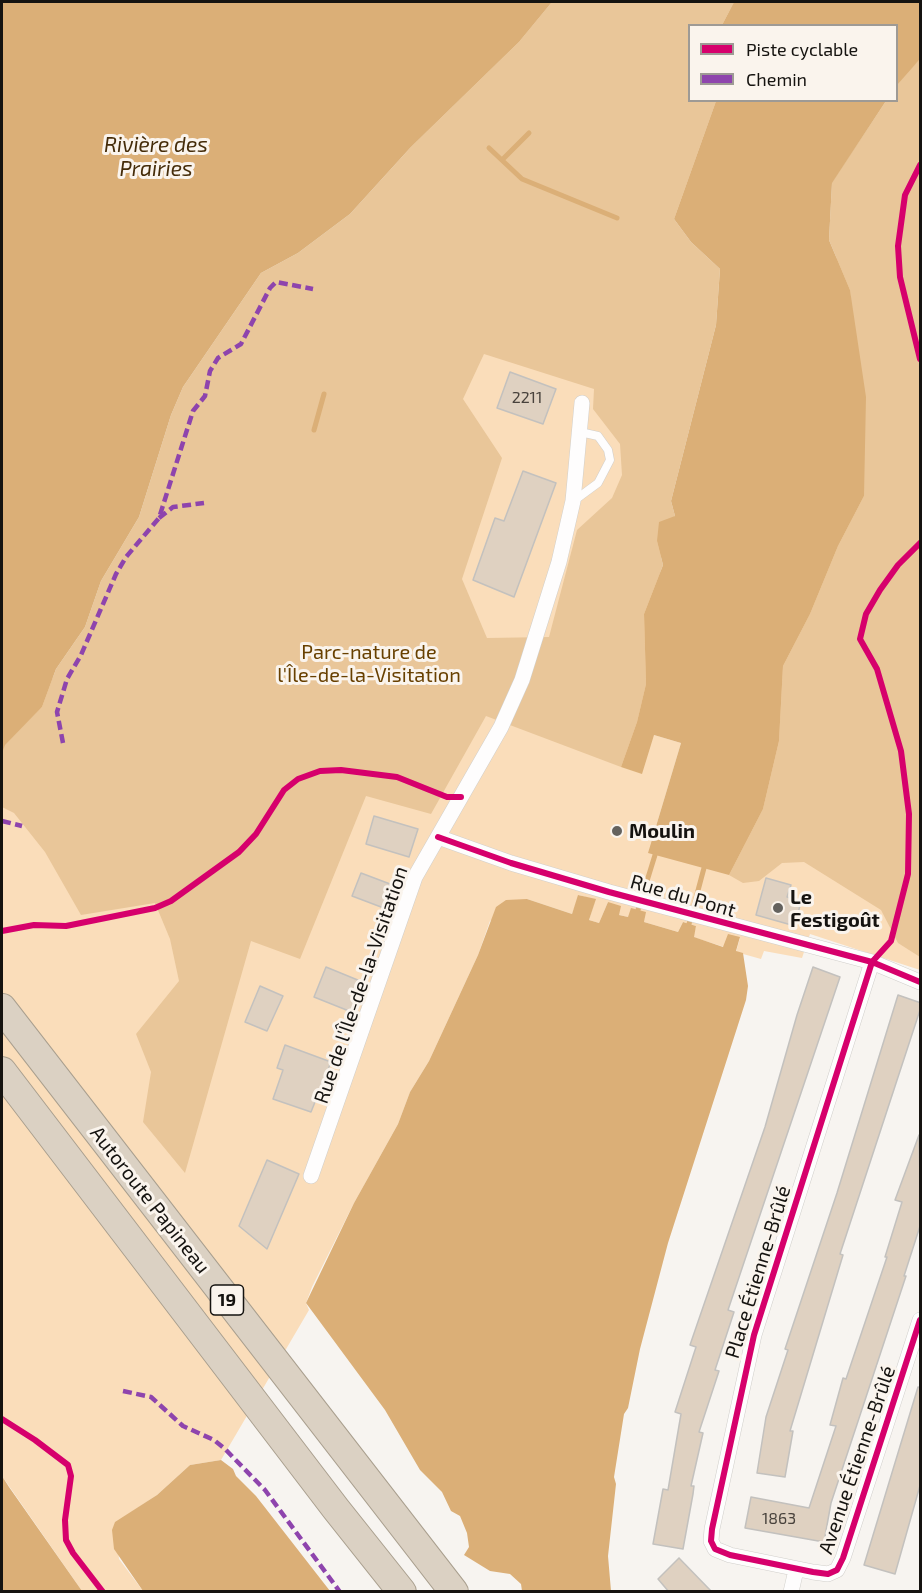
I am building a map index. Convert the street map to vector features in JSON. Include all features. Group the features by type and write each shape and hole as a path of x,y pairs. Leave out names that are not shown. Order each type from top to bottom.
{"highway":[{"name":"Autoroute Papineau","path":"2,1008 453,1592"},
{"name":"Autoroute Papineau","path":"2,1071 135,1248 402,1592"}],"street":[{"name":"Rue de l'Île-de-la-Visitation","path":"311,1176 415,878 514,702 550,593 573,501 582,403"},
{"name":"Rue du Pont","path":"438,837 456,845 579,883 742,930 872,962 921,982"},
{"name":"Place Étienne-Brûlé","path":"796,1570 721,1552 713,1545 710,1536 754,1335 872,962"},
{"name":"Avenue Étienne-Brûlé","path":"791,1592 796,1570 828,1574 840,1565 921,1320"}],"lane":[{"path":"573,501 598,483 610,460 608,450 598,436 580,432"}],"green space":[{"name":"Parc-nature de l'Île-de-la-Visitation","path":"552,2 734,2 723,24 688,24 688,102 716,102 674,219 654,735 681,743 648,853 886,102 898,102 898,84 920,59 920,970 810,934 802,958 764,951 761,959 736,952 740,938 724,947 693,937 696,926 683,922 678,932 644,922 645,912 628,917 619,915 608,902 599,923 589,920 595,900 579,895 572,914 527,899 490,921 478,955 429,1061 410,1092 398,1124 354,1203 312,1287 306,1303 309,1310 221,1460 190,1465 157,1495 115,1523 119,1559 143,1591 82,1591 2,1476 2,753 411,147 519,42"},
{"path":"552,2 734,2 723,24 688,24 688,102 716,102 674,219 691,242 720,269 716,325 671,501 675,516 657,541 663,565 644,614 646,684 637,722 621,767 486,716 431,814 366,796 300,959 251,941 185,1173 143,1122 151,1072 136,1034 179,981 170,939 155,903 81,915 45,852 14,813 2,807 2,753 4,745 42,707 56,669 85,627 101,581 139,517 171,415 183,387 261,273 298,253 350,214 411,147 519,42","holes":["484,354 594,389 593,409 620,444 622,475 612,498 577,530 549,637 487,638 462,579 502,458 463,399"]},
{"path":"920,59 920,957 898,943 881,910 804,862 782,863 759,881 743,883 729,875 763,809 779,741 783,666 810,614 838,546 864,496 850,290 829,240 832,182 885,102 898,102 898,83"}],"water":[{"name":"Rivière des Prairies","path":"2,2 552,2 519,42 411,147 350,214 298,253 261,273 183,387 171,415 139,517 101,581 85,627 56,669 42,707 5,745 2,753"},
{"path":"734,2 920,2 920,59 898,84 898,24 723,24"},
{"path":"716,102 885,102 832,183 829,240 850,290 866,397 864,496 838,546 810,614 783,666 779,741 763,809 729,875 648,853 681,743 654,735 642,774 621,767 637,722 646,684 644,614 663,565 657,541 659,522 675,516 671,501 716,325 720,269 691,242 674,219"},
{"path":"578,895 596,899 589,920 599,923 608,902 621,906 619,915 628,917 631,908 646,912 644,922 678,932 683,922 696,926 694,937 723,947 728,934 740,937 736,951 743,953 748,986 746,1000 668,1243 640,1349 628,1408 624,1414 614,1477 616,1484 608,1556 611,1591 522,1591 521,1584 510,1574 490,1571 464,1555 469,1547 467,1533 460,1516 451,1511 442,1492 420,1470 385,1410 306,1303 354,1203 398,1124 410,1092 429,1061 478,955 496,907 506,900 527,899 572,914"},
{"path":"221,1460 233,1469 236,1476 256,1496 330,1591 143,1591 114,1549 112,1530 115,1522 157,1495 190,1465"},
{"path":"2,1476 9,1487 82,1591 2,1591"}],"building":[{"path":"510,372 556,389 543,424 497,408"},
{"path":"523,471 556,483 514,597 473,580 495,518 504,521"},
{"path":"374,816 418,829 409,857 366,844"},
{"path":"361,873 398,887 389,910 352,896"},
{"path":"766,878 791,885 787,897 801,901 795,926 756,915"},
{"path":"326,967 365,983 354,1013 314,997"},
{"path":"813,967 840,977 728,1310 734,1312 715,1370 719,1371 699,1432 703,1433 691,1486 694,1486 683,1549 653,1544 663,1489 668,1490 681,1414 675,1412 696,1347 690,1345 765,1127"},
{"path":"260,986 283,996 267,1031 245,1022"},
{"path":"898,995 921,1003 921,1007 840,1254 843,1255 790,1431 793,1431 785,1477 757,1473 766,1417 788,1350 785,1349 837,1193"},
{"path":"285,1045 331,1062 311,1112 273,1099 283,1070 277,1068"},
{"path":"919,1135 921,1223 904,1276 906,1276 831,1503 824,1542 745,1528 751,1497 809,1508 836,1426 830,1425 843,1378 846,1379 887,1257 885,1257 902,1202 895,1200"},
{"path":"267,1160 299,1174 267,1249 239,1226"},
{"path":"918,1387 921,1388 921,1482 895,1574 864,1565"},
{"path":"679,1558 712,1592 669,1592 658,1579"}],"waterway":[{"path":"502,160 529,133"},
{"path":"489,148 522,179 617,218"},
{"path":"314,430 324,394"},
{"path":"638,910 655,855"},
{"path":"689,924 704,868"}],"marked path":[{"path":"63,743 57,712 67,679 81,655 116,574 126,557 159,518 193,411 205,396 210,371 218,358 241,344 270,288 276,282 313,289"},
{"path":"159,518 173,507 204,503"},
{"path":"2,821 22,826"},
{"path":"123,1391 151,1397 183,1426 214,1440 225,1449 265,1490 340,1592"}],"cycle path":[{"path":"920,165 905,195 898,246 900,277 920,359"},
{"path":"920,543 898,565 880,590 866,614 860,639 877,669 901,751 909,814 908,874 891,941 872,962 754,1335 712,1529 711,1541 715,1549 730,1555 813,1572 828,1574 837,1570 843,1558 920,1320"},
{"path":"2,931 34,925 66,926 155,908 171,901 239,852 256,834 284,790 298,779 320,771 341,770 397,777 447,797 461,797"},
{"path":"438,837 511,863 609,892 872,962 920,982"},
{"path":"2,1419 68,1465 71,1476 65,1520 66,1540 73,1553 103,1592"}],"place":[{"name":"Moulin","path":"617,831"},
{"name":"Le Festigoût","path":"778,908"}]}
